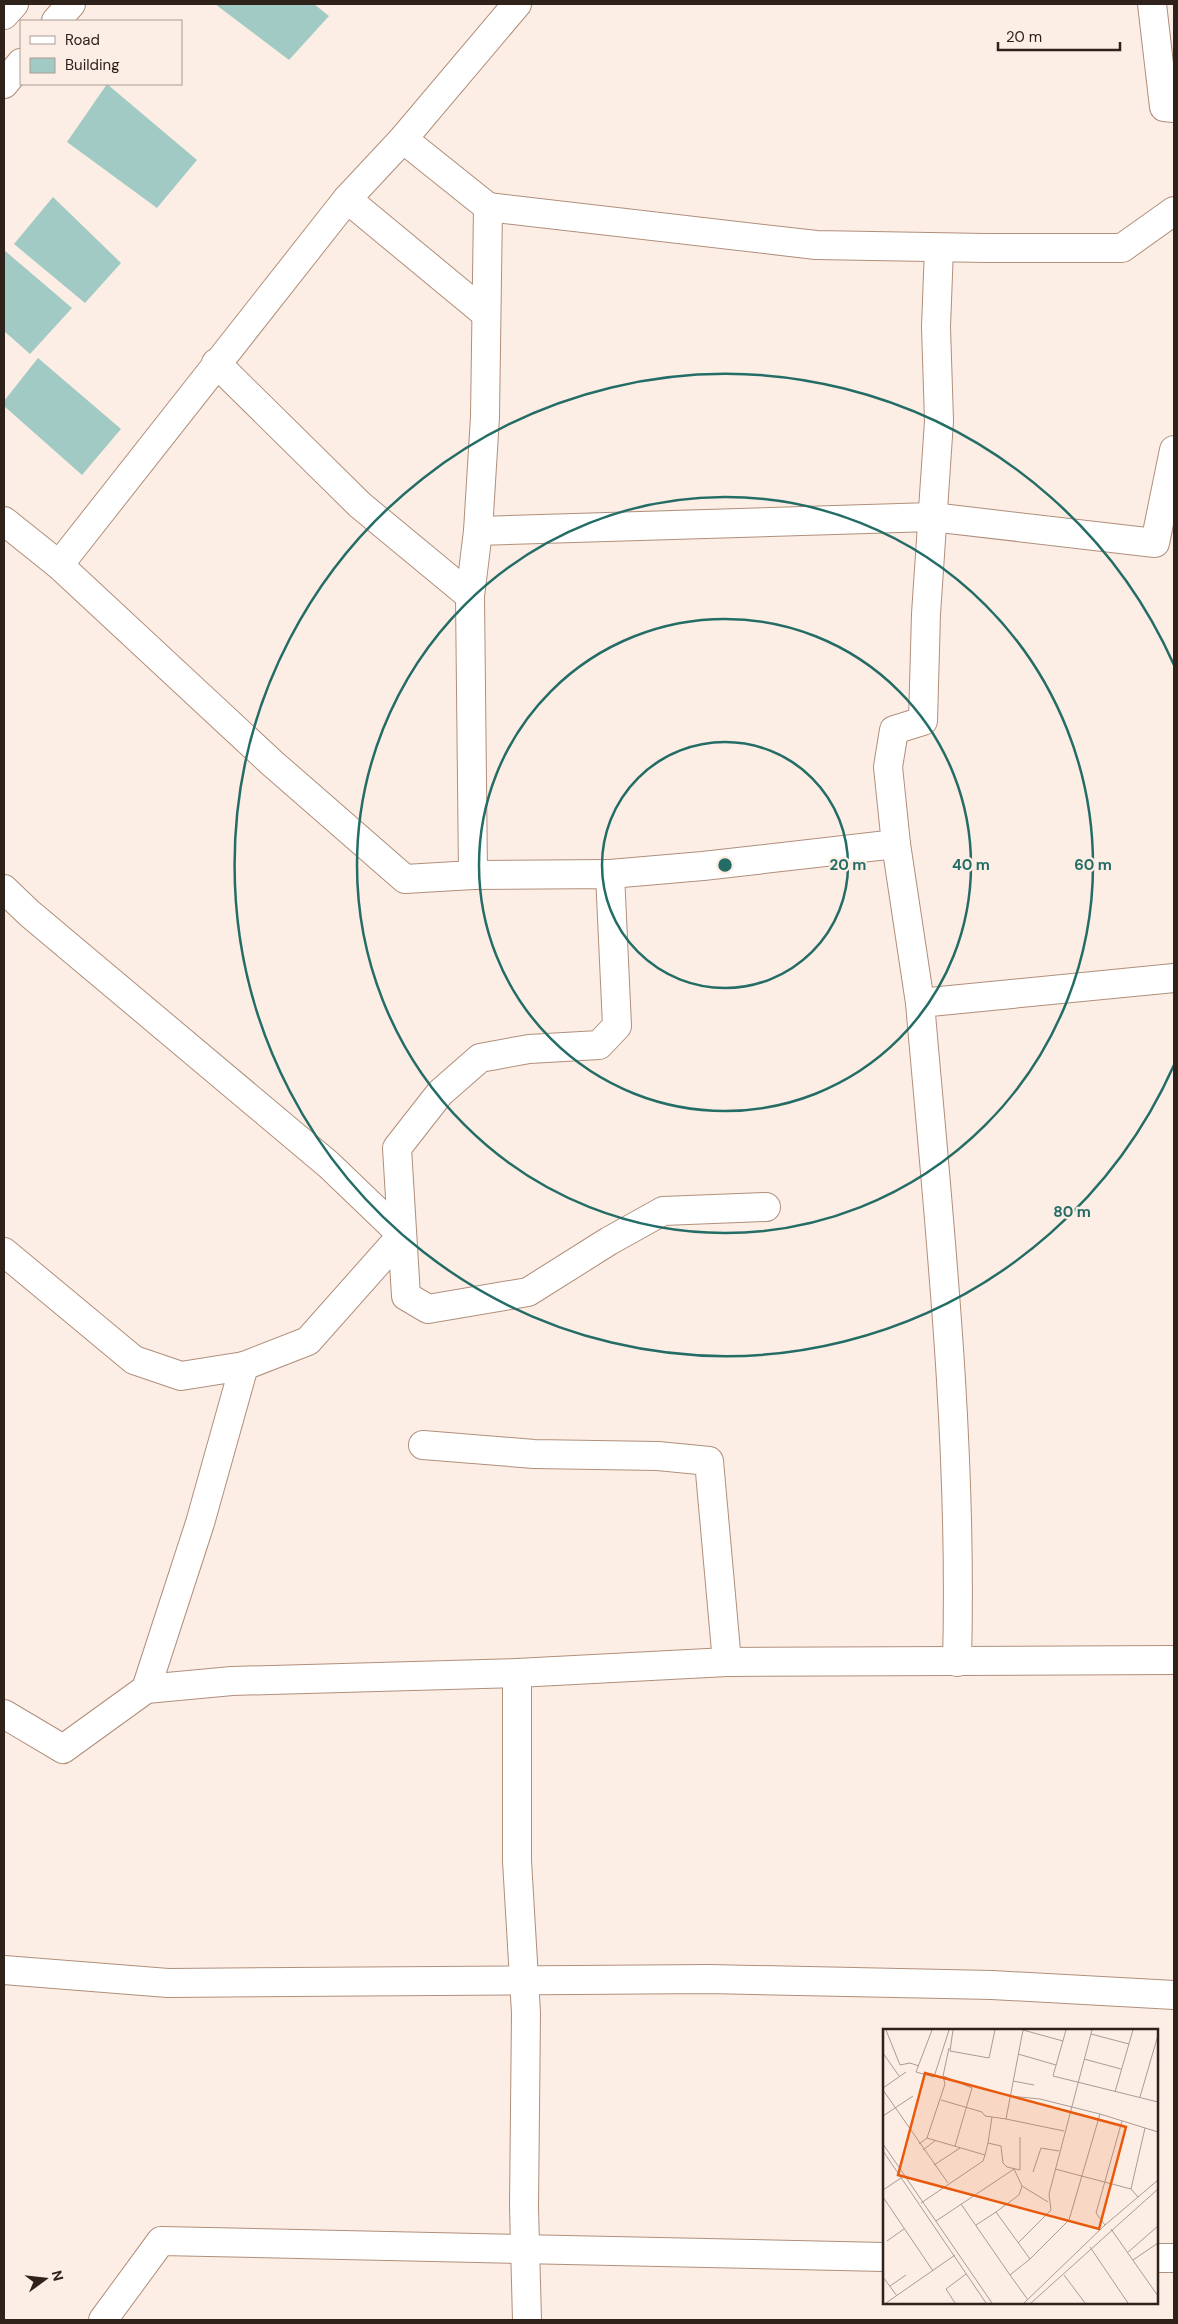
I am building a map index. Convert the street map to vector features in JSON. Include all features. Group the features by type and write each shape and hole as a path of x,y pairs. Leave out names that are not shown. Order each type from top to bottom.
{"street":[{"path":"4,16 14,4"},
{"path":"57,20 71,4"},
{"path":"59,565 216,363 347,199 403,139 517,4"},
{"path":"1152,4 1164,107 1174,108"},
{"path":"4,84 20,64"},
{"path":"403,139 488,207 816,245 939,248 1122,248 1174,211"},
{"path":"347,199 486,314"},
{"path":"473,875 470,596 478,531 484,417 488,207"},
{"path":"939,248 936,327 939,421 932,517 923,721 894,730 888,767 896,844 920,1003 944,1275 959,1574 957,1662"},
{"path":"216,363 360,505 470,596"},
{"path":"478,531 932,517 1155,543 1174,450"},
{"path":"4,521 59,565 272,763 405,879 473,875 610,874 703,866 896,844"},
{"path":"610,874 617,1026 599,1045 528,1049 480,1058 440,1093 397,1148 406,1296 428,1309 528,1292 609,1241 663,1211 766,1207"},
{"path":"4,889 37,919 329,1165 402,1235"},
{"path":"920,1003 1174,978"},
{"path":"4,1252 134,1360 181,1376 244,1366 308,1342 402,1235"},
{"path":"146,1689 200,1523 244,1366"},
{"path":"423,1445 534,1454 658,1456 709,1461 727,1662"},
{"path":"4,1714 63,1749 146,1689 232,1681 517,1673 727,1662 1174,1660"},
{"path":"517,1673 517,1861 524,1980 527,2320"},
{"path":"4,1970 168,1983 708,1978 982,1984 1174,1995"},
{"path":"103,2320 162,2241 883,2256"},
{"path":"1158,2258 1174,2258"}],"building":[{"path":"215,4 314,4 329,16 289,60"},
{"path":"106,85 108,85 197,160 157,208 67,142"},
{"path":"53,197 121,263 85,303 14,244"},
{"path":"4,250 72,308 30,354 4,331"},
{"path":"38,358 121,429 82,475 4,406 4,401"}]}
